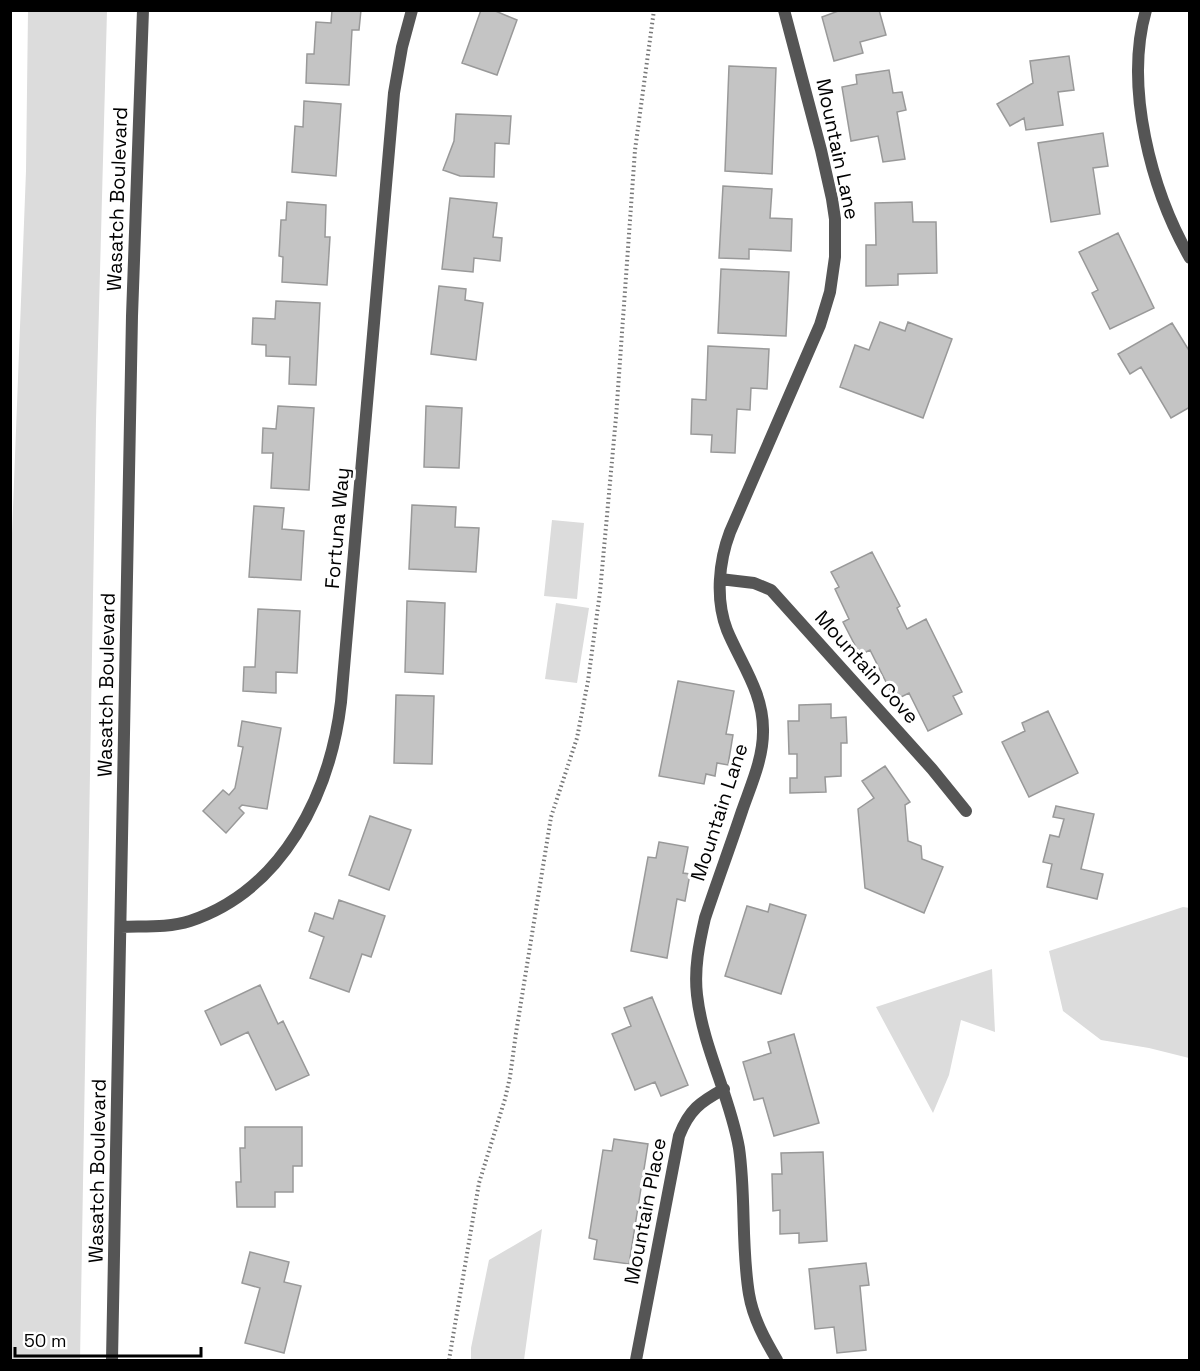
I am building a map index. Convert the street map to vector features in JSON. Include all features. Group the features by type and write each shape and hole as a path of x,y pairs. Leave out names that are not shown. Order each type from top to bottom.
{"street":[{"name":"Wasatch Boulevard","path":"112,1360 132,316 143,10"},
{"name":"Fortuna Way","path":"121,927 169,925 189,921 207,914 243,893 273,866 298,832 328,767 341,702 394,93 402,47 412,10"},
{"name":"Mountain Lane","path":"777,1360 759,1326 749,1295 739,1151 730,1109 699,1011 696,975 705,918 757,769 764,733 760,701 727,630 723,616 720,579 723,555 730,532 826,309 834,266 835,219 832,199 784,10"},
{"path":"1146,10 1140,37 1138,62 1138,88 1143,124 1161,194 1172,224 1190,258"},
{"name":"Mountain Cove","path":"720,579 754,583 771,590 932,769 966,811"},
{"name":"Mountain Place","path":"636,1360 679,1136 683,1124 697,1106 724,1089"}],"path":[{"path":"449,1360 479,1183 510,1077 551,817 577,738 588,681 600,592 616,417 635,150 654,10"}],"shaded area":[{"path":"28,11 107,11 96,420 80,1360 10,1360 10,586 26,171"},
{"path":"552,520 584,523 577,599 544,596"},
{"path":"556,603 589,608 577,683 545,679"},
{"path":"1183,907 1190,908 1189,1058 1101,1040 1063,1011 1049,951"},
{"path":"992,969 995,1032 961,1020 949,1075 933,1113 876,1007"},
{"path":"542,1229 524,1360 471,1360 471,1348 489,1260"}],"building":[{"path":"332,10 361,10 359,30 352,30 349,85 306,83 307,54 314,54 316,22 331,23"},
{"path":"481,10 493,10 517,20 497,75 462,63"},
{"path":"841,10 879,10 886,35 860,42 863,53 834,61 822,17"},
{"path":"1069,56 1074,90 1058,92 1063,125 1026,130 1024,118 1010,126 997,104 1033,83 1030,61"},
{"path":"729,66 776,68 772,174 725,171"},
{"path":"889,70 893,93 902,92 906,110 897,112 905,159 883,162 878,136 851,141 842,87 857,84 856,75"},
{"path":"304,101 341,104 336,176 292,172 295,126 303,127"},
{"path":"456,114 511,116 509,144 495,143 494,177 460,176 443,170 454,141"},
{"path":"1103,133 1108,166 1093,168 1100,214 1051,222 1038,143"},
{"path":"723,186 772,189 770,218 792,219 791,251 749,249 749,259 719,258"},
{"path":"450,198 497,203 493,237 502,238 500,261 474,258 473,272 442,269"},
{"path":"287,202 326,205 325,237 330,237 327,285 282,282 283,257 279,256 281,220 286,220"},
{"path":"912,202 913,222 936,222 937,273 898,274 898,285 866,286 866,245 876,245 875,203"},
{"path":"1118,233 1154,308 1110,329 1092,293 1098,290 1079,252"},
{"path":"721,269 789,272 786,336 718,333"},
{"path":"439,286 466,289 465,300 483,303 476,360 431,354"},
{"path":"276,301 320,303 316,385 289,384 290,357 266,356 266,345 252,344 253,318 275,319"},
{"path":"880,322 905,331 908,322 952,339 923,418 840,387 855,345 869,350"},
{"path":"1172,323 1190,352 1190,407 1171,418 1141,367 1130,374 1118,354"},
{"path":"708,346 769,349 767,389 751,388 750,410 737,409 735,453 711,452 712,435 691,434 692,399 706,400"},
{"path":"278,406 314,408 309,490 271,488 273,453 262,453 263,428 276,429"},
{"path":"426,406 462,408 459,468 424,467"},
{"path":"412,505 456,507 455,527 479,528 476,572 409,569"},
{"path":"254,506 284,508 282,529 304,531 301,580 249,577"},
{"path":"872,552 900,606 897,608 907,629 926,619 962,692 953,696 962,714 928,731 909,693 895,700 870,650 860,655 843,622 849,619 835,589 839,587 831,572"},
{"path":"407,601 445,603 443,674 405,672"},
{"path":"258,609 300,611 297,673 276,672 276,693 243,691 244,667 255,667"},
{"path":"678,681 734,691 726,734 733,735 728,765 717,763 715,776 706,774 704,784 659,776"},
{"path":"396,695 434,696 432,764 394,763"},
{"path":"831,704 831,718 846,717 847,743 841,743 841,776 825,777 826,792 790,793 790,778 797,778 797,754 789,754 788,721 799,721 799,705"},
{"path":"1048,711 1078,773 1029,797 1002,742 1025,731 1022,723"},
{"path":"242,721 281,728 267,809 242,805 239,808 244,813 226,833 203,811 223,790 229,795 235,788 243,747 238,746"},
{"path":"885,766 910,802 905,805 908,841 921,846 922,859 943,867 924,913 865,888 858,809 874,798 862,781"},
{"path":"1056,806 1094,814 1081,869 1103,874 1097,899 1047,887 1052,864 1043,862 1050,835 1059,837 1064,819 1053,817"},
{"path":"370,816 411,830 389,890 349,875"},
{"path":"659,842 688,847 683,873 690,874 685,901 677,899 667,958 631,951 648,857 656,858"},
{"path":"339,900 385,916 371,957 362,954 349,992 310,978 324,937 309,931 315,913 333,919"},
{"path":"770,904 806,915 781,994 725,976 747,906 768,912"},
{"path":"260,985 278,1024 283,1021 309,1075 276,1090 248,1032 221,1045 205,1011"},
{"path":"652,997 688,1085 661,1096 655,1082 635,1090 612,1034 631,1026 624,1008"},
{"path":"794,1034 819,1123 774,1136 763,1098 754,1100 743,1062 771,1053 768,1042"},
{"path":"245,1127 302,1127 302,1166 293,1166 293,1192 275,1192 275,1207 237,1207 236,1182 241,1182 240,1148 245,1148"},
{"path":"614,1139 648,1144 629,1264 594,1259 597,1240 589,1238 603,1150 612,1151"},
{"path":"823,1152 827,1241 799,1243 799,1233 780,1234 780,1210 773,1211 772,1174 782,1174 781,1153"},
{"path":"250,1252 289,1262 284,1282 301,1286 284,1353 245,1343 260,1288 242,1283"},
{"path":"866,1263 869,1285 860,1286 866,1350 837,1353 834,1327 815,1329 809,1269"}]}
